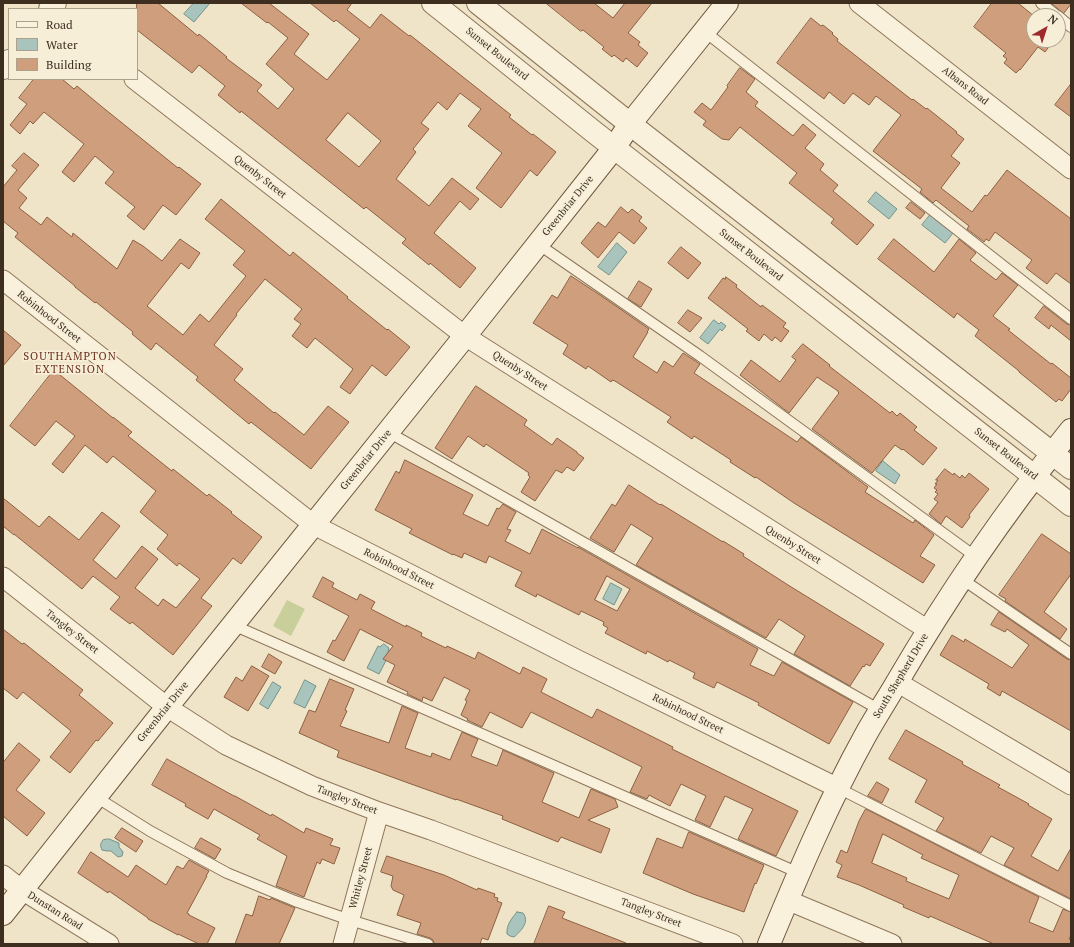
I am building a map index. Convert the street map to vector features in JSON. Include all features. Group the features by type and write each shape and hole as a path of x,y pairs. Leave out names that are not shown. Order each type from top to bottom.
{"main road":[{"name":"Sunset Boulevard","path":"432,3 614,148 1071,505"},
{"path":"478,3 630,124 1071,468"},
{"name":"Greenbriar Drive","path":"3,914 167,706 465,336 614,148 630,124 727,3"},
{"name":"South Shepherd Drive","path":"768,944 838,788 865,735 928,630 976,557 1034,476 1071,430"}],"street":[{"name":"Albans Road","path":"859,3 1071,169"},
{"name":"Quenby Street","path":"135,80 465,336 928,630"},
{"name":"Robinhood Street","path":"3,280 314,525 571,656 838,788"},
{"name":"Tangley Street","path":"3,577 167,706 226,745 312,786 733,944"},
{"path":"897,682 1071,785"},
{"name":"Whitley Street","path":"343,944 379,812"},
{"name":"Dunstan Road","path":"3,875 22,890 110,944"},
{"path":"787,900 892,944"}],"lane":[{"path":"704,31 1071,319"},
{"path":"538,244 700,356 976,557"},
{"path":"388,432 880,710"},
{"path":"962,579 1071,654"},
{"path":"233,625 799,873"},
{"path":"838,788 1071,906"},
{"path":"96,797 150,831 227,873 294,901 428,944"}],"green space":[{"path":"287,600 305,609 291,636 273,626"}],"water":[{"path":"194,3 210,3 194,22 184,14"},
{"path":"876,192 897,209 889,219 868,202"},
{"path":"931,214 953,233 945,243 922,225"},
{"path":"617,243 627,252 609,275 598,267"},
{"path":"714,320 719,324 721,322 726,326 722,331 720,329 708,344 700,338"},
{"path":"883,461 900,475 895,484 876,471"},
{"path":"611,583 622,589 614,605 603,599"},
{"path":"384,644 389,648 388,652 390,653 379,674 367,668 378,646 380,647"},
{"path":"305,680 316,686 305,708 294,703"},
{"path":"273,682 281,687 268,709 260,704"},
{"path":"109,839 119,843 119,847 123,852 122,856 118,857 111,851 102,850 102,841"},
{"path":"517,912 523,913 526,920 522,929 514,937 507,934 507,928"}],"building":[{"path":"137,3 158,3 262,85 257,91 278,109 294,89 266,64 288,38 241,3 269,3 309,34 294,54 327,80 360,39 336,20 334,22 310,3 352,3 347,10 370,28 381,14 409,36 410,35 511,115 509,117 556,152 537,176 530,170 501,208 476,188 502,153 468,126 481,109 460,93 447,110 438,102 421,123 429,129 413,149 416,152 396,179 429,206 452,178 479,199 470,210 460,201 434,233 476,268 460,288 430,263 429,265 402,243 406,239 366,207 364,209 241,111 240,113 218,95 225,86 199,65 192,73 138,31","holes":["348,113 381,141 359,167 326,140"]},
{"path":"546,3 594,3 613,18 625,3 652,3 628,33 640,42 638,45 648,53 637,67 626,58 623,62 614,55 612,57 602,49 604,47"},
{"path":"992,3 1018,3 1026,10 1026,48 1037,48 1016,73 1004,63 1007,59 1003,56 1006,53 974,27"},
{"path":"1051,3 1071,3 1066,10 1066,8 1058,8"},
{"path":"811,18 821,26 823,25 833,33 832,34 838,39 837,41 912,100 913,99 926,109 927,108 964,139 951,156 960,163 941,188 972,212 985,195 987,196 1007,170 1071,219 1071,284 1056,273 1047,284 1026,268 1032,260 995,232 989,241 986,239 984,242 967,229 969,226 936,200 933,203 920,192 922,189 873,151 901,115 876,96 869,105 853,93 844,104 829,92 824,99 777,63"},
{"path":"1039,48 1048,48 1045,52"},
{"path":"740,68 755,79 746,92 758,102 755,106 793,136 803,124 816,135 805,148 824,164 820,170 838,185 833,191 874,225 857,245 831,223 834,219 789,183 797,173 740,127 729,140 722,139 703,125 706,121 694,112 702,103 711,110"},
{"path":"33,80 63,80 74,89 77,86 178,168 179,167 201,184 176,215 163,205 144,230 127,216 135,207 105,183 114,172 95,156 74,182 62,172 84,144 44,112 33,124 30,121 20,134 10,125 27,104 19,98"},
{"path":"1071,84 1071,117 1055,105"},
{"path":"24,153 39,165 18,190 27,198 19,208 41,225 47,217 72,237 73,233 117,269 133,240 162,261 180,239 200,253 189,269 181,263 147,306 183,335 200,314 209,322 246,276 233,265 245,251 205,219 221,199 290,256 293,252 348,297 347,298 410,347 386,376 372,365 350,394 340,387 353,369 315,338 307,348 292,336 301,324 294,319 302,309 265,279 236,314 237,315 214,345 243,369 234,380 274,413 275,412 304,435 328,406 349,422 311,469 251,422 249,424 196,380 198,377 156,343 151,350 132,334 133,332 75,287 15,237 18,233 3,221 3,187 17,170 12,166"},
{"path":"911,202 925,213 920,219 906,208"},
{"path":"621,207 628,213 632,209 642,217 639,221 647,228 634,244 619,232 598,258 581,243 598,222 605,227"},
{"path":"894,239 934,272 959,239 976,253 970,260 996,280 1002,273 1018,285 993,316 1010,329 1008,330 1071,378 1071,389 1062,401 1059,399 1056,402 975,336 979,330 957,313 954,318 878,259"},
{"path":"681,247 701,263 688,279 668,263"},
{"path":"571,276 649,329 633,357 657,373 664,361 673,367 683,353 700,364 694,373 797,442 801,437 868,487 865,492 913,523 915,520 934,535 920,556 935,565 923,583 730,462 731,460 694,436 692,439 667,422 671,417 615,381 612,380 611,382 588,366 586,369 563,354 568,345 533,323 552,295 557,298"},
{"path":"726,277 761,307 762,305 786,323 783,327 789,331 781,342 775,337 772,341 764,334 759,341 746,331 748,329 708,298 723,278 725,279"},
{"path":"639,281 652,289 641,307 628,299"},
{"path":"1044,306 1067,324 1071,325 1071,341 1051,325 1049,329 1035,318"},
{"path":"688,310 702,318 690,332 678,323"},
{"path":"3,330 21,345 3,366"},
{"path":"803,344 890,413 892,411 897,416 900,413 917,427 914,430 937,448 923,465 903,449 902,450 895,445 872,473 812,429 839,393 817,377 789,413 740,375 751,360 780,382 796,360 792,357"},
{"path":"54,370 132,432 128,436 172,471 173,469 207,496 209,494 262,537 241,564 233,558 201,598 212,606 173,655 132,622 130,624 110,609 120,597 93,576 82,589 3,526 3,498 39,527 49,516 79,540 102,512 120,526 93,560 116,579 142,546 158,559 135,588 158,606 163,599 176,608 200,579 179,563 177,566 157,549 168,535 140,512 156,491 113,456 107,463 85,445 63,473 52,464 75,436 56,421 35,446 10,426"},
{"path":"476,386 527,420 524,425 552,445 557,438 584,458 574,471 567,467 562,473 556,470 535,501 521,492 530,477 528,475 529,473 486,444 484,447 468,436 452,459 435,448"},
{"path":"405,460 473,495 463,514 488,526 497,508 499,509 503,504 516,512 507,529 511,530 505,541 530,554 542,529 578,547 758,649 750,665 774,676 782,662 853,702 829,744 758,705 759,703 717,682 714,688 693,678 695,673 669,660 668,662 647,651 646,654 605,633 608,628 603,625 604,622 581,611 579,615 537,594 536,597 515,586 522,572 489,556 486,563 464,553 462,558 453,555 409,533 412,529 375,510 396,471 399,473","holes":["607,576 630,589 617,611 595,600"]},
{"path":"945,469 953,475 954,473 960,478 962,475 965,478 969,473 989,489 969,515 970,517 962,528 946,516 941,524 929,514 938,502 934,499 938,494 935,492 937,490 934,488 938,480 936,480"},
{"path":"629,485 660,505 661,504 744,554 743,556 788,585 884,644 870,666 866,664 864,667 863,666 850,686 794,654 805,636 779,619 766,638 636,565 653,538 631,524 614,552 590,538 612,504 615,506"},
{"path":"1042,534 1071,554 1071,574 1044,612 1067,629 1060,639 1005,601 1006,599 999,595"},
{"path":"323,577 334,583 332,587 357,600 360,594 375,602 371,609 406,627 406,625 422,633 421,636 446,648 447,646 475,659 478,652 520,674 523,667 547,679 541,692 592,718 597,709 673,747 672,749 798,811 776,856 738,839 753,809 725,796 710,827 695,820 706,796 681,784 670,806 649,795 647,799 630,792 642,767 531,712 522,728 490,712 482,727 467,720 468,719 461,715 467,701 465,700 470,690 444,677 432,701 423,697 422,701 407,694 408,692 387,682 395,665 383,659 393,646 360,629 344,661 327,652 349,616 313,597"},
{"path":"999,612 1067,659 1071,660 1071,731 1002,691 1000,696 987,688 989,684 940,655 952,635 964,642 965,639 1012,668 1029,645 1007,629 1005,632 991,625"},
{"path":"3,629 22,644 24,643 83,690 79,695 113,723 98,741 96,740 70,773 50,757 71,731 23,692 17,699 3,688"},
{"path":"269,654 282,662 275,674 262,667"},
{"path":"252,666 269,676 248,711 224,697 236,677 242,681"},
{"path":"330,679 354,689 345,710 347,711 340,726 389,743 402,706 418,713 405,748 431,757 432,753 450,760 462,732 478,739 471,756 497,766 503,750 554,773 542,802 579,818 591,789 615,799 618,807 588,820 610,829 601,853 561,837 558,842 502,819 503,816 337,757 339,751 299,733 309,710 315,712"},
{"path":"906,730 963,762 962,764 1000,785 998,787 1052,819 1031,856 1058,871 1071,848 1071,899 1004,865 1014,848 991,836 981,853 936,831 944,818 915,802 927,780 889,759"},
{"path":"19,743 40,760 16,790 45,813 27,836 3,816 3,763"},
{"path":"167,759 271,816 272,814 304,833 306,828 333,839 330,845 340,848 334,864 322,859 320,864 317,862 304,897 276,886 287,856 257,839 260,835 214,809 208,819 185,806 186,804 152,785"},
{"path":"877,782 889,789 882,803 868,796"},
{"path":"866,809 1039,897 1029,922 1053,932 1063,909 1071,912 1071,935 1069,939 1071,940 1071,944 994,944 930,916 929,918 903,907 904,905 837,877 842,865 836,862 841,850 847,853 859,821","holes":["883,834 923,855 921,858 959,875 949,899 906,881 907,878 872,863"]},
{"path":"122,828 143,841 136,852 115,838"},
{"path":"689,832 764,865 756,884 755,883 744,912 693,894 643,873 657,838 682,848"},
{"path":"201,838 221,849 215,859 195,848"},
{"path":"91,852 128,877 136,865 166,885 177,866 183,869 189,860 209,871 187,913 215,928 207,944 199,944 148,919 109,891 108,893 78,873"},
{"path":"387,856 444,875 477,890 478,888 495,894 494,897 498,898 497,901 502,903 488,940 482,938 480,944 437,944 430,938 417,934 421,923 397,915 404,895 393,890 391,886 393,876 381,872"},
{"path":"259,896 270,900 271,898 295,908 279,944 235,944 246,914 252,916"},
{"path":"549,906 565,912 562,918 626,944 534,944"}],"district":[{"name":"SOUTHAMPTON EXTENSION","path":"70,363"}]}
